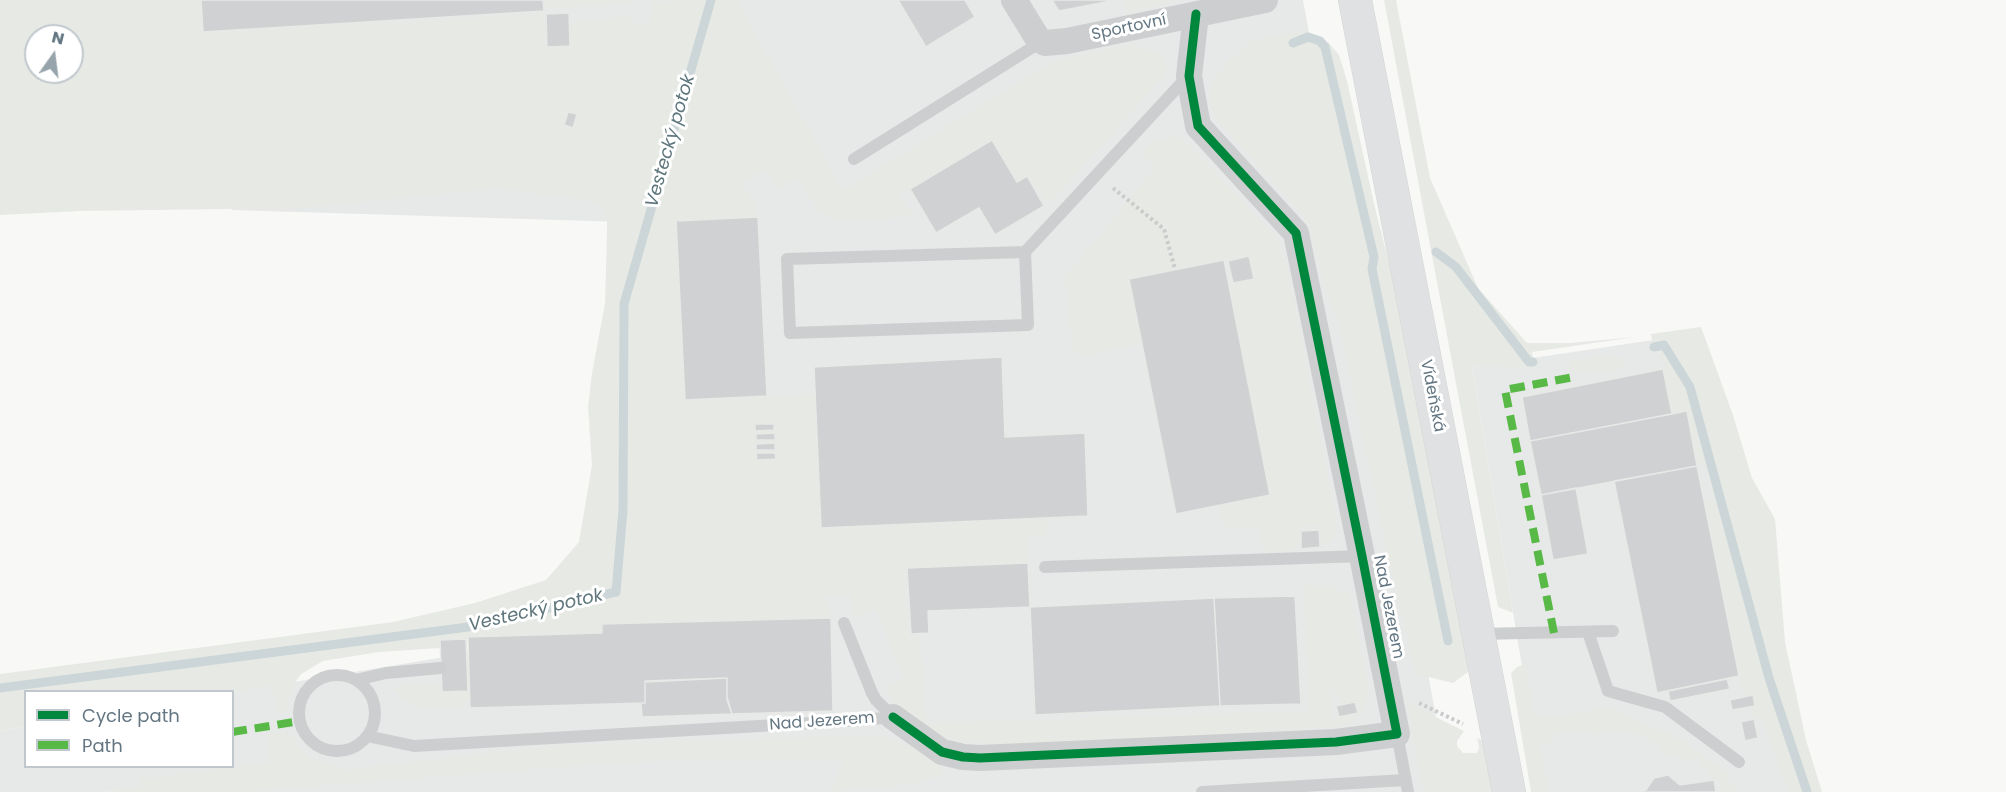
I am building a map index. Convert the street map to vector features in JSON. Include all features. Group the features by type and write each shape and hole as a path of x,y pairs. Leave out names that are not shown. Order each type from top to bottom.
{"main road":[{"name":"Vídeňská","path":"1355,0 1509,792"}],"street":[{"path":"1014,0 1041,42"},
{"name":"Sportovní","path":"1041,42 1067,41 1264,0"},
{"name":"Nad Jezerem","path":"892,717 942,752 980,758 1336,742 1397,734 1296,233 1198,126 1189,76 1196,14"}],"lane":[{"path":"854,159 1041,42"},
{"path":"1025,252 787,259 790,333 1028,325 1025,252 1189,76"},
{"path":"1045,567 1362,556"},
{"path":"844,623 872,693 892,717"},
{"path":"1479,634 1613,631"},
{"path":"1588,632 1608,691 1665,706 1739,762"},
{"path":"356,680 369,694 375,712 373,725 367,736 357,745 346,750 334,751 322,748 312,742 304,732 299,710 302,698 319,680 338,676 356,680 386,673 440,668"},
{"name":"Nad Jezerem","path":"367,736 414,746 892,717"},
{"path":"1202,792 1406,786 1397,734"}],"path":[{"path":"1096,174 1164,229 1175,270"},
{"path":"1388,688 1499,741"}],"shaded area":[{"path":"0,0 201,0 387,21 388,24 543,13 545,47 570,46 569,23 631,16 633,23 649,26 653,3 686,0 736,0 843,191 1052,62 1131,44 1155,53 1164,59 1167,70 1048,205 1029,178 1017,182 992,140 899,195 914,216 856,220 829,217 818,209 796,177 777,188 765,168 740,183 755,204 758,217 676,221 685,400 815,394 822,528 1047,518 1046,535 1025,537 1028,563 903,569 908,637 920,638 926,723 1309,711 1304,585 1330,586 1337,588 1343,595 1349,590 1369,694 1362,710 1351,724 1334,728 1334,721 1339,717 1357,712 1355,702 1343,704 1333,689 1329,689 1332,727 1079,743 1005,744 958,741 943,736 914,717 894,702 887,691 885,687 904,678 876,610 855,618 850,595 825,594 831,618 602,624 602,633 566,637 440,640 440,648 379,652 323,661 301,674 290,690 287,711 278,713 272,686 234,692 234,690 24,690 24,726 0,731 0,674 393,622 475,603 546,580 579,542 592,465 588,407 605,304 607,214 596,201 496,188 301,208 80,211 0,215"},
{"path":"217,0 1303,0 1450,792 147,792 146,785 105,792 0,792 0,731 24,726 24,768 234,768 234,692 566,637 702,587 671,242 656,223 232,210"},
{"path":"544,0 634,0 633,4 545,8"},
{"path":"1124,0 1175,0 1126,13"},
{"path":"1384,0 1396,0 1430,178 1478,288 1527,343 1571,343 1635,337 1532,352 1535,369 1487,365 1472,367 1513,613 1498,607"},
{"path":"1294,32 1306,32 1329,43 1339,55 1347,81 1375,208 1416,369 1472,669 1453,683 1416,674 1395,587 1338,319 1325,289 1308,224 1293,202 1214,118 1209,92 1213,81 1226,64 1252,41"},
{"path":"1170,137 1180,138 1189,145 1274,234 1281,248 1290,280 1337,527 1333,539 1320,547 1317,525 1301,526 1301,537 1295,550 1263,554 1262,527 1224,529 1219,507 1270,495 1229,285 1254,279 1249,256 1130,279 1142,343 1084,356 1072,348 1068,292 1062,281 1156,167 1141,155 1151,143"},
{"path":"1701,327 1733,415 1752,478 1775,519 1785,642 1806,740 1822,792 1789,792 1761,717 1754,719 1751,707 1755,706 1753,695 1746,696 1739,676 1704,500 1713,498 1706,464 1697,466 1687,412 1672,414 1663,369 1668,366 1660,353 1654,352 1651,334"},
{"path":"1694,334 1799,792 1543,792 1472,367"},
{"path":"1608,356 1623,359 1625,365 1612,372 1568,372 1570,361"},
{"path":"1525,664 1534,715 1543,719 1608,708 1682,740 1729,774 1725,779 1740,792 1722,792 1719,777 1714,780 1698,758 1683,762 1680,754 1664,758 1660,747 1642,736 1620,730 1591,735 1589,730 1555,733 1553,742 1541,744 1538,736 1548,792 1531,792 1511,673 1517,667"},
{"path":"398,685 441,685 442,692 468,691 468,700 464,700 463,707 426,708 404,699 394,690"},
{"path":"1407,703 1464,731 1457,741 1457,746 1463,753 1477,753 1479,747 1477,738 1484,741 1493,792 1424,792"},
{"path":"281,732 293,737 310,757 343,770 561,745 883,735 940,764 944,777 922,778 921,783 832,791 843,760 662,761 236,792 105,792 145,785 137,780 270,762 267,734"}],"building":[{"path":"201,0 543,0 544,11 203,32"},
{"path":"898,0 965,0 975,17 926,47"},
{"path":"1052,0 1116,0 1059,11"},
{"path":"569,13 570,46 547,47 546,14"},
{"path":"568,112 577,114 573,128 564,125"},
{"path":"992,140 1017,182 1027,176 1044,206 995,235 979,208 936,233 910,189"},
{"path":"758,217 767,396 685,400 676,221"},
{"path":"1249,256 1254,279 1233,283 1228,261"},
{"path":"1224,260 1270,495 1176,514 1129,279"},
{"path":"1002,357 1005,437 1085,433 1088,516 821,528 814,367"},
{"path":"1663,369 1672,414 1530,441 1522,397"},
{"path":"1687,411 1697,466 1541,495 1530,441"},
{"path":"755,424 774,424 774,430 755,431"},
{"path":"775,433 775,440 756,440 756,434"},
{"path":"775,443 775,450 756,450 756,444"},
{"path":"756,453 775,453 776,459 757,460"},
{"path":"1697,466 1739,676 1657,693 1614,481"},
{"path":"1576,488 1588,554 1553,560 1541,495"},
{"path":"1319,530 1320,547 1301,549 1301,531"},
{"path":"1028,563 1030,607 928,611 929,633 911,634 907,568"},
{"path":"1295,596 1301,704 1220,706 1214,598"},
{"path":"1214,598 1220,706 1035,715 1030,607"},
{"path":"831,618 833,711 732,714 727,697 727,678 645,681 645,703 470,708 468,637 602,633 602,624"},
{"path":"466,639 468,691 442,692 440,640"},
{"path":"727,678 727,700 732,714 642,717 641,703 645,703 645,682"},
{"path":"1727,679 1730,689 1670,701 1668,691"},
{"path":"1753,695 1755,706 1732,710 1730,700"},
{"path":"1355,702 1358,713 1339,717 1336,706"},
{"path":"1754,719 1758,738 1745,741 1741,722"},
{"path":"1668,775 1680,785 1714,780 1716,792 1635,792 1646,790 1654,778"}],"waterway":[{"name":"Vestecký potok","path":"0,688 468,627 616,592 623,510 624,304 711,0"},
{"path":"1293,43 1308,37 1320,41 1325,47 1374,257 1372,269 1448,641"},
{"path":"1436,252 1456,267 1529,362 1533,362"},
{"path":"1654,347 1664,345 1690,387 1769,678 1807,792"}],"marked path":[{"path":"1554,633 1505,390 1574,377"},
{"path":"234,732 300,721"}],"cycle path":[{"path":"893,717 942,752 980,758 1336,742 1397,734 1296,233 1198,126 1189,76 1196,14"}]}
